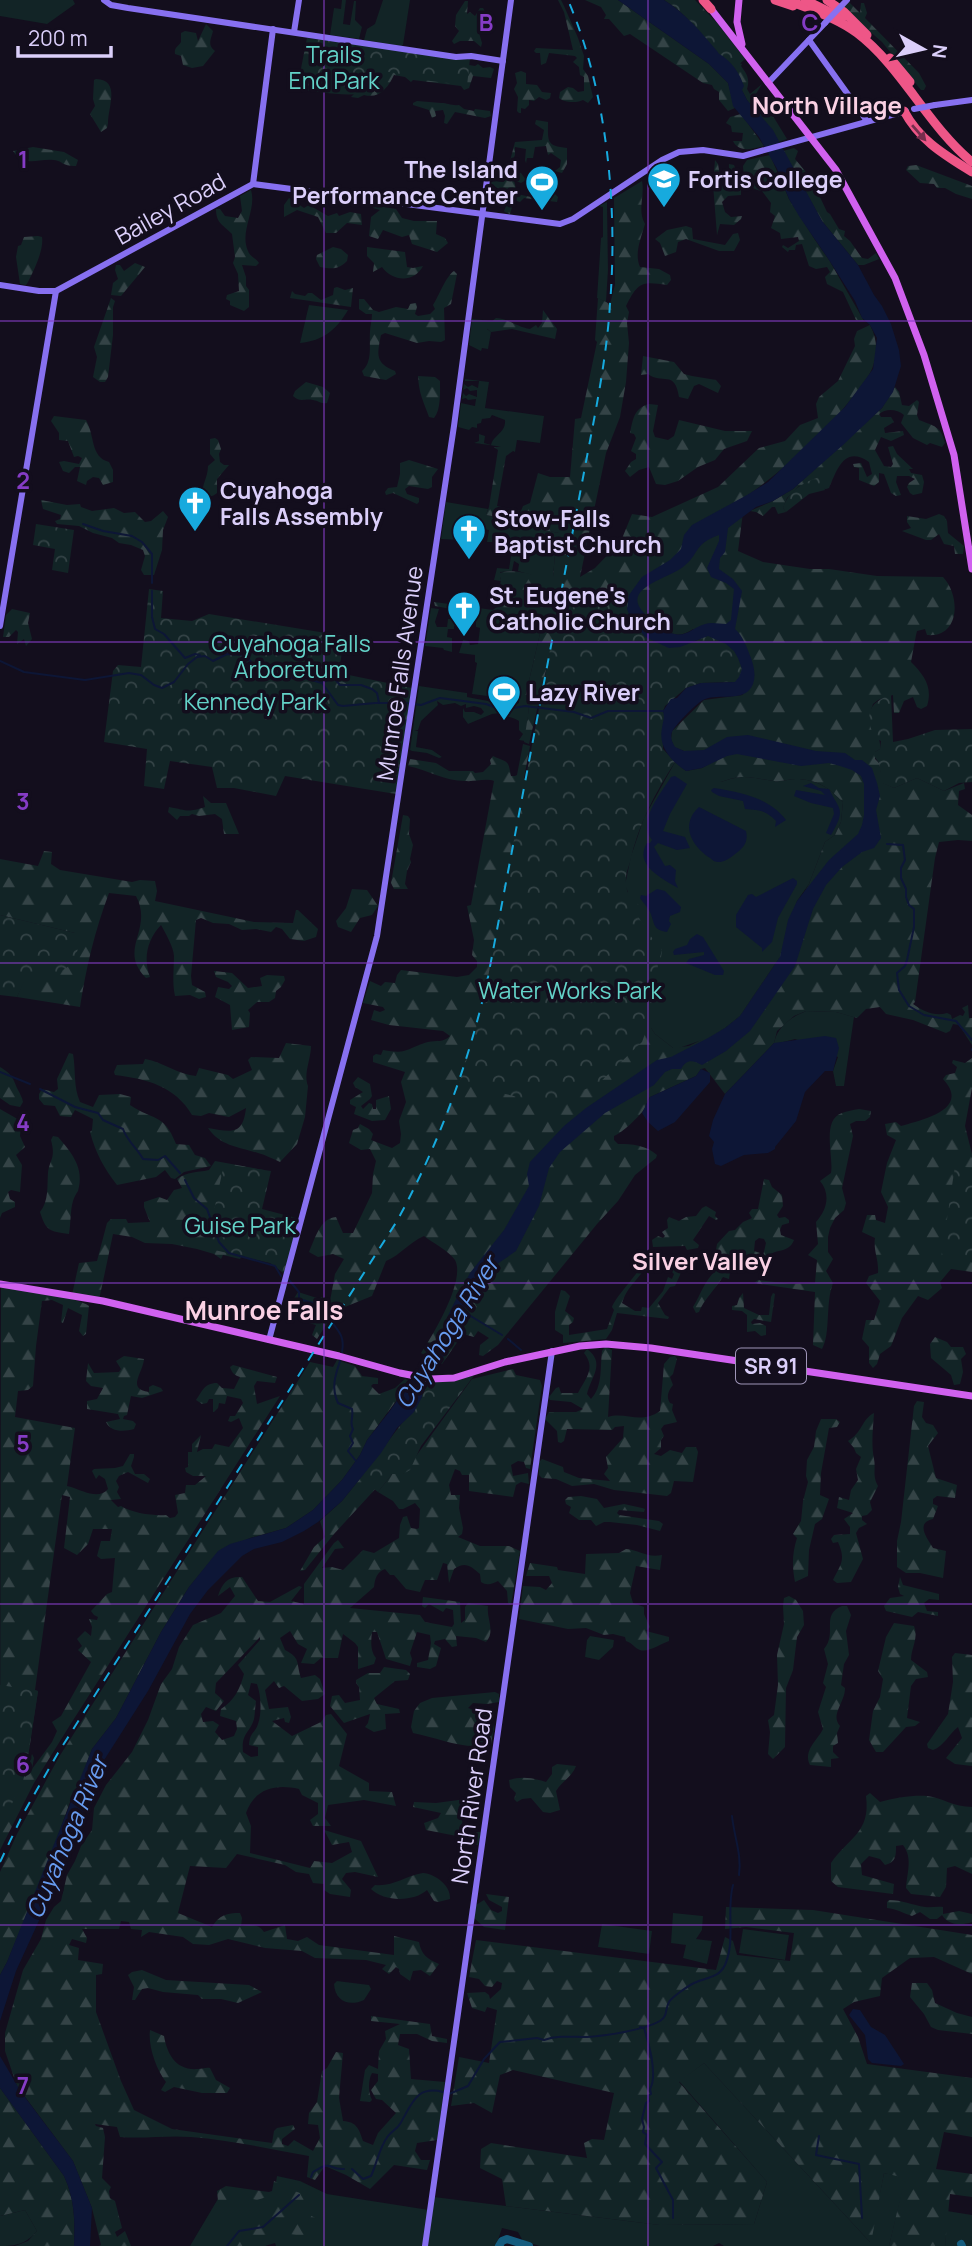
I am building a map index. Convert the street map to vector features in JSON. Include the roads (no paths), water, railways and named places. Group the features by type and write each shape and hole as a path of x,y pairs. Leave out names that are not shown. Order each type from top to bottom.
{"highway":[{"path":"704,0 711,9"},
{"path":"775,0 857,33 873,48 953,144 972,162"},
{"path":"788,0 828,21"},
{"path":"805,0 828,10 867,35"},
{"path":"827,0 844,12 900,69 957,142 972,155"},
{"path":"909,110 917,132 926,141 972,172"}],"main road":[{"path":"739,0 737,29 745,51"},
{"path":"711,9 834,166 890,267 930,372 954,455 972,569"},
{"name":"SR 91","path":"0,1284 103,1300 431,1379 454,1378 552,1351 595,1344 623,1345 972,1396"}],"street":[{"path":"104,0 115,6 456,57 471,56 503,61"},
{"path":"294,32 299,0"},
{"name":"Munroe Falls Avenue","path":"270,1340 376,939 453,431 511,0"},
{"path":"768,83 847,0"},
{"path":"253,184 273,29"},
{"path":"809,40 867,121"},
{"path":"810,138 909,110 972,100"},
{"name":"Bailey Road","path":"56,291 253,184 560,224 573,219 662,160 679,152 703,150 737,156 810,138"},
{"path":"0,285 56,291 0,626"},
{"name":"North River Road","path":"425,2246 552,1351"}],"water":[{"name":"Cuyahoga River","path":"618,0 664,0 686,17 734,67 744,86 742,90 747,100 773,130 822,221 858,265 882,306 891,324 901,366 893,392 882,408 843,445 793,489 756,507 728,528 725,552 720,558 719,569 733,579 742,591 735,629 743,639 751,658 754,681 744,694 709,698 700,702 674,729 672,740 675,747 684,751 704,750 727,737 748,735 816,751 845,753 855,760 862,760 872,768 877,783 880,796 876,810 881,838 874,848 862,852 842,867 826,885 813,909 795,966 750,1031 726,1051 702,1065 690,1061 681,1069 665,1072 654,1085 605,1113 560,1152 549,1168 539,1206 516,1251 490,1269 465,1308 443,1358 427,1375 423,1383 422,1397 414,1412 397,1428 381,1453 342,1501 304,1531 242,1556 208,1590 190,1614 148,1691 101,1765 63,1868 16,1971 0,2021 0,1975 92,1749 116,1718 161,1632 189,1587 218,1551 230,1544 286,1528 313,1510 342,1480 367,1440 436,1345 470,1273 504,1230 529,1186 527,1174 530,1162 564,1126 586,1108 657,1060 671,1057 708,1038 740,1016 780,957 788,920 797,901 829,860 858,834 862,825 864,784 861,776 852,770 829,763 801,766 737,754 702,768 686,771 675,763 664,747 661,735 663,711 671,699 677,698 686,688 701,683 735,682 742,669 734,651 708,636 680,647 669,648 645,637 627,609 629,595 642,577 670,560 681,549 684,535 692,525 768,482 845,407 873,369 877,338 789,199 777,169 759,137 733,106 728,83 709,64","holes":["719,535 707,568 711,577 734,589 731,620 726,624 705,624 679,635 658,626 638,604 642,591 683,567 711,538"]},
{"path":"675,776 687,784 663,831 685,837 690,848 677,850 658,843 654,847 665,866 670,865 676,870 675,881 678,888 652,870 644,858 647,843 652,840 647,825 652,808 671,777"},
{"path":"811,783 819,788 829,789 840,810 839,820 831,835 826,833 834,814 833,808 794,796 796,790 825,795 821,791 803,786"},
{"path":"714,788 763,801 786,820 775,827 776,821 765,813 745,809 743,801 719,796 712,792"},
{"path":"699,807 746,831 747,839 743,846 728,859 714,861 693,841 690,820"},
{"path":"793,878 797,884 778,918 772,942 762,952 762,948 736,927 736,915 748,895 756,897"},
{"path":"657,889 665,891 681,907 680,912 670,916 671,924 667,932 656,928 649,910 640,898 641,895 646,896"},
{"path":"697,934 703,937 724,971 723,975 715,975 686,963 689,959 704,955 704,952 674,955 675,949 687,945"},
{"path":"825,1036 836,1038 839,1048 833,1071 825,1071 805,1092 796,1121 775,1149 768,1153 744,1155 721,1166 715,1164 712,1149 714,1142 709,1136 725,1094 774,1043"},
{"path":"701,1069 710,1073 710,1082 675,1122 658,1131 642,1113 650,1097 696,1076"},
{"path":"853,2009 860,2010 871,2027 885,2035 904,2064 872,2063 868,2059 865,2035 849,2015"},
{"path":"0,2056 21,2092 73,2161 92,2208 90,2246 74,2246 73,2211 68,2185 0,2088"}],"waterway":[{"path":"83,524 132,536 142,542 152,554 152,583"},
{"path":"152,591 155,629 164,634 185,658 200,655"},
{"path":"0,661 24,672 85,680 129,673 141,675 162,688 174,682 197,657 205,656 213,661 227,654 245,655 259,671 281,678 305,678 322,683 338,705 408,703"},
{"path":"323,682 334,678 340,685 361,685 372,689 377,693 379,703"},
{"path":"414,704 421,705 440,698 486,704 502,710 525,706 574,712 591,718 608,711 663,711"},
{"path":"887,844 903,845 905,860 901,868 901,878 909,905 914,909 914,927 907,960 897,973 899,990 909,1006 924,1015 956,1021 972,1040"},
{"path":"0,1072 30,1084"},
{"path":"40,1089 75,1107 98,1113 103,1120 123,1129 143,1159 158,1160 165,1156 180,1173"},
{"path":"185,1180 194,1198 207,1209 219,1242 229,1253 275,1266 281,1276"},
{"path":"289,1280 299,1292 299,1299 320,1305 340,1334 342,1352"},
{"name":"Cuyahoga River","path":"464,1312 502,1335"},
{"path":"508,1339 521,1350"},
{"path":"340,1361 334,1387 338,1403 352,1409 353,1429 350,1436 353,1443 348,1451 356,1461"},
{"path":"732,1816 739,1853 739,1875"},
{"path":"449,2094 468,2086 484,2059 500,2042 604,2035 635,2030 660,2021 673,1997 694,1983 715,1975 725,1965 730,1945 733,1885"},
{"path":"640,2027 644,2028 653,2068 651,2094 648,2096 649,2101 642,2119 643,2132 647,2135 645,2144 662,2162 656,2168 673,2200 673,2218"},
{"path":"352,2169 363,2179 371,2176 385,2141 399,2126 416,2098 427,2091 443,2092"},
{"path":"819,2136 816,2155 859,2164 862,2218"},
{"path":"311,2177 313,2172 324,2166 344,2169"},
{"path":"227,2246 239,2231 263,2227 299,2195"}],"railway":[{"path":"0,1862 23,1814 58,1753 397,1221 439,1133 472,1041 488,977 596,411 609,322 612,228 607,149 592,72 568,0"}],"place":[{"name":"Fortis College","path":"664,209"},
{"name":"The Island Performance Center","path":"542,212"},
{"name":"Cuyahoga Falls Assembly","path":"195,533"},
{"name":"Stow-Falls Baptist Church","path":"469,561"},
{"name":"St. Eugene's Catholic Church","path":"464,638"},
{"name":"Lazy River","path":"504,722"}],"district":[{"name":"North Village","path":"827,104"},
{"name":"Silver Valley","path":"702,1260"},
{"name":"Munroe Falls","path":"264,1310"}],"park label":[{"name":"Trails End Park","path":"334,67"},
{"name":"Cuyahoga Falls Arboretum","path":"291,656"},
{"name":"Kennedy Park","path":"255,701"},
{"name":"Water Works Park","path":"570,990"},
{"name":"Guise Park","path":"240,1225"}]}
